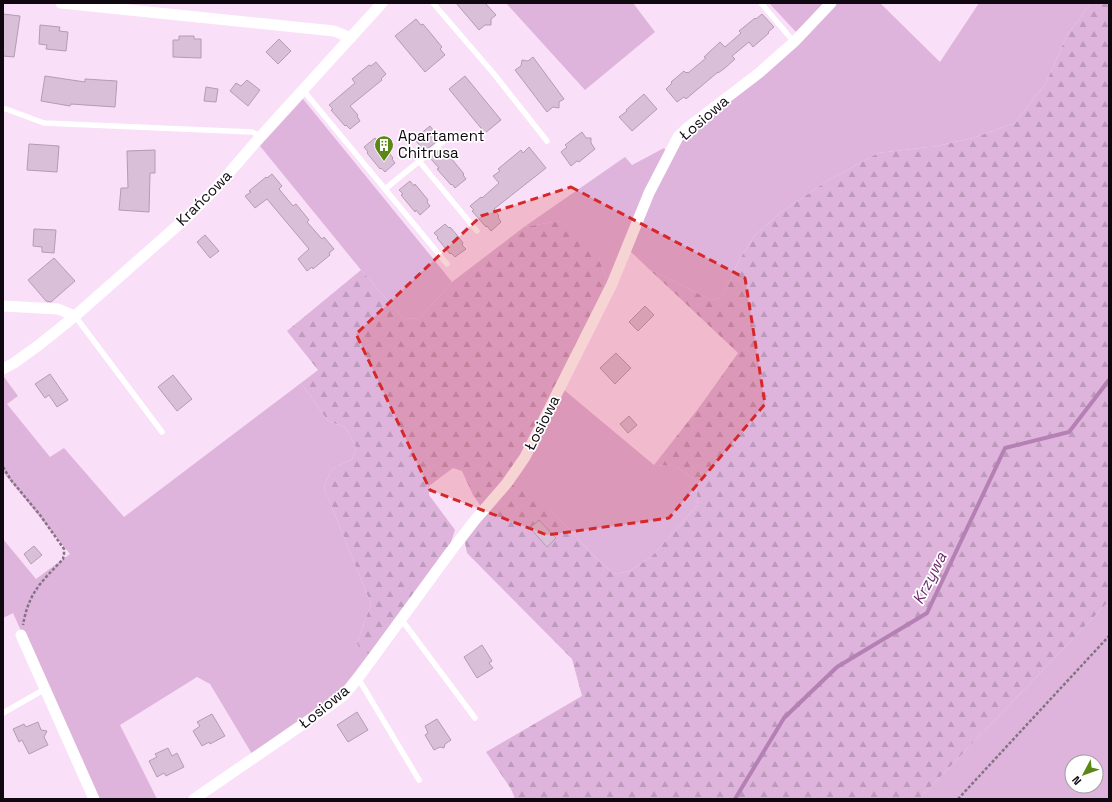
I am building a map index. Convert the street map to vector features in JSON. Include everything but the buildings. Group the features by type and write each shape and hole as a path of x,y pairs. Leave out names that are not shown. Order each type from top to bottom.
{"street":[{"path":"61,3 334,31 351,38"},
{"name":"Krańcowa","path":"3,369 39,345 75,316 185,219 216,188 261,136 382,3"},
{"name":"Łosiowa","path":"194,799 328,707 344,695 358,678 451,551 507,482 525,456 612,284 650,193 678,137 794,42 831,3"},
{"path":"3,306 58,309 75,316"},
{"path":"21,635 94,799"}],"lane":[{"path":"433,3 494,74 547,141"},
{"path":"761,3 794,42"},
{"path":"303,90 447,264"},
{"path":"3,109 44,122 252,132 261,136"},
{"path":"385,189 444,141"},
{"path":"419,161 476,231"},
{"path":"75,316 162,432"},
{"path":"401,619 475,718"},
{"path":"358,678 419,780"},
{"path":"3,713 45,689"}],"path":[{"path":"3,467 11,480 40,515 64,549 63,559 36,588 24,615 21,635"},
{"path":"958,799 1109,636"}],"highlighted area":[{"path":"571,187 745,278 765,404 669,518 547,535 430,490 356,334 481,216"}],"green space":[{"path":"506,3 633,3 655,32 585,90"},
{"path":"769,3 825,3 796,32"},
{"path":"837,3 880,3 940,62 979,3 1091,3 1067,35 1046,83 1015,123 973,138 937,146 878,153 827,181 780,213 754,236 737,264 722,298 711,300 649,269 629,250 655,192 680,143 692,130 797,45"},
{"path":"1091,3 1109,3 1109,601 919,799 515,799 511,789 486,752 582,696 572,659 467,553 464,538 510,483 522,482 552,511 596,558 614,574 630,571 651,557 698,505 695,480 675,466 654,465 698,409 738,353 649,269 711,300 722,298 737,264 754,236 780,213 827,181 878,153 937,146 973,138 1015,123 1046,83 1067,35"},
{"path":"303,99 452,282 420,318 404,319 361,270 260,146"},
{"path":"664,148 666,152 608,282 599,259 559,221 524,227 625,157 632,165"},
{"path":"559,221 584,238 599,259 608,282 522,454 482,508 473,495 462,471 453,468 429,486 429,495 455,530 449,548 369,654 361,651 357,643 371,604 324,488 331,470 352,459 356,447 345,427 328,421 301,383 318,370 287,331 361,270 404,319 420,318 452,282 524,227"},
{"path":"3,377 18,396 7,404 50,457 64,448 124,517 301,383 328,421 345,427 356,447 352,459 331,470 324,488 371,604 357,643 369,654 341,690 326,704 252,754 210,684 197,677 120,725 157,799 97,799 13,613 3,618 3,539 36,579 70,554 3,472"},
{"path":"563,389 654,465 675,466 695,480 698,505 651,557 630,571 614,574 596,558 552,511 510,483"},
{"path":"1109,601 1109,799 919,799"}],"waterway":[{"name":"Krzywa","path":"735,799 784,718 837,667 927,613 1005,448 1069,432 1109,380"}],"place":[{"name":"Apartament Chitrusa","path":"384,162"}]}
